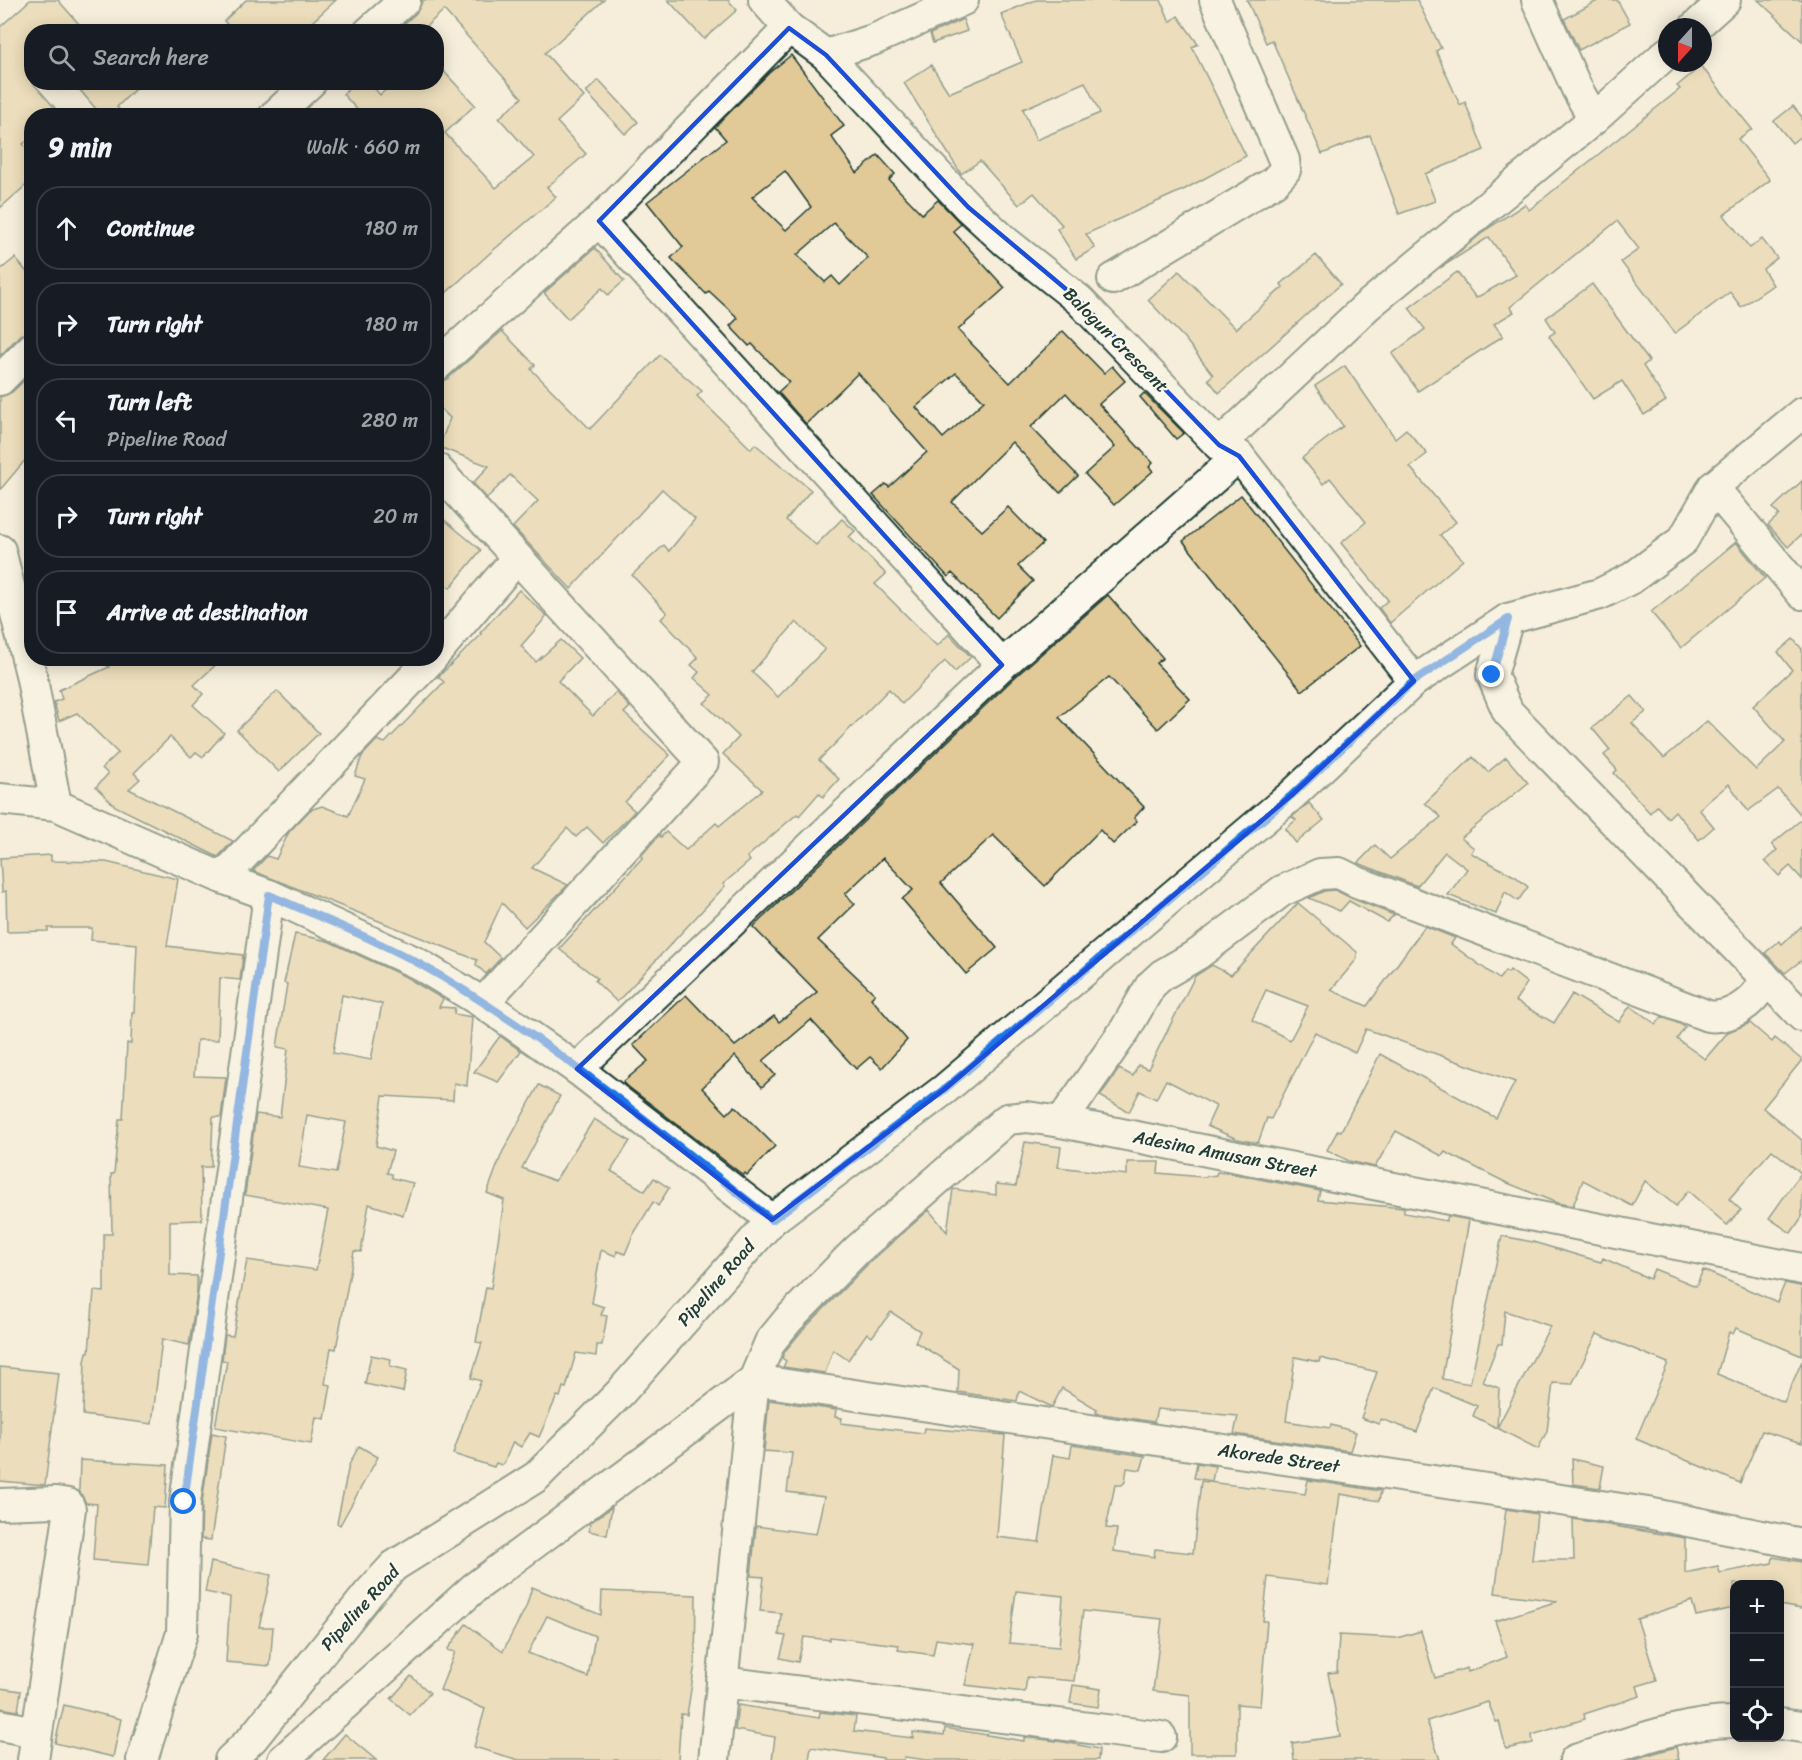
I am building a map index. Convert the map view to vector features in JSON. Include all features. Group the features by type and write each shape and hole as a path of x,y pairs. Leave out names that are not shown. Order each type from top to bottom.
{"street":[{"path":"378,24 405,0"},
{"name":"Balogun Crescent","path":"764,0 789,28 826,55 968,207 1006,242 1079,300 1229,450 1414,681"},
{"path":"826,55 873,40 921,8 963,0"},
{"path":"1113,279 1274,182 1285,170 1284,160 1215,0"},
{"path":"1537,0 1577,89 1594,119"},
{"path":"1705,18 1725,0"},
{"path":"444,359 599,221 789,28"},
{"path":"577,1068 1229,450 1366,307 1594,119 1658,60"},
{"path":"283,108 302,90"},
{"path":"599,221 1002,665"},
{"path":"0,380 24,356"},
{"name":"Pipeline Road","path":"230,1760 255,1749 285,1694 394,1566 536,1477 620,1393 772,1220 945,1089 1292,795 1414,681 1508,619 1600,594 1632,578 1683,540 1713,487 1802,413"},
{"path":"444,477 703,762 483,1003"},
{"path":"1713,487 1802,594"},
{"path":"0,550 24,623"},
{"path":"444,645 517,558"},
{"path":"1508,619 1492,675 1508,712 1802,1016"},
{"path":"38,666 56,805"},
{"path":"222,878 424,666"},
{"path":"0,799 56,805 222,878 269,895 417,963 483,1003 577,1068 772,1220"},
{"path":"1061,1122 1125,1030 1151,986 1162,975 1198,954 1282,891 1320,873 1340,873 1357,882 1708,1016 1726,1016 1750,1002 1763,984 1762,974"},
{"path":"142,1760 182,1633 184,1502 269,895"},
{"name":"Adesina Amusan Street","path":"754,1380 771,1342 788,1320 857,1250 990,1132 1007,1119 1027,1116 1802,1269"},
{"path":"714,1760 754,1380"},
{"path":"283,1760 474,1588 754,1380"},
{"name":"Akorede Street","path":"754,1380 1648,1513 1802,1544"},
{"path":"0,1504 56,1502 69,1504 70,1509 34,1746 0,1725"},
{"path":"722,1682 1161,1737"},
{"path":"285,1694 328,1718"},
{"path":"1575,1760 1674,1730 1714,1722 1730,1722"},
{"path":"1784,1725 1802,1728"}],"highlighted area":[{"path":"789,28 826,55 968,207 1079,300 1219,445 1239,456 1414,681 1292,795 945,1089 772,1220 577,1069 1002,665 599,221"}],"building":[{"path":"30,0 58,0 79,24 24,24 24,90 39,90 55,108 24,108 24,187 0,208 0,27"},
{"path":"246,0 336,0 310,24 227,24 224,21"},
{"path":"423,0 604,0 545,53 584,97 557,122 586,154 547,187 556,197 444,295 444,108 356,108 343,94 347,90 376,90 380,95 385,90 444,90 444,72 475,105 445,133 496,188 534,157 499,118 522,98 444,10 429,24 404,24 417,12"},
{"path":"668,0 728,0 737,10 704,39"},
{"path":"1036,0 1161,0 1170,22 1178,16 1198,44 1192,47 1246,156 1185,189 1086,234 1095,248 1076,259 1057,229 1062,225 1034,193 1019,205 980,161 961,174 904,83 931,65 949,93 1022,62 1001,14","holes":["1085,82 1100,113 1036,140 1023,109"]},
{"path":"1247,0 1417,0 1441,48 1436,51 1460,105 1465,102 1484,150 1425,174 1435,201 1399,214 1370,135 1322,154 1272,40 1266,43"},
{"path":"1599,0 1617,0 1630,23 1579,50 1564,19"},
{"path":"1758,0 1802,0 1802,41"},
{"path":"963,19 967,31 933,43 930,34"},
{"path":"791,55 844,126 831,136 857,173 878,155 895,174 889,180 922,214 938,200 961,224 953,231 1005,288 958,330 1010,383 1063,331 1104,373 1112,366 1125,381 1099,404 1153,463 1149,467 1153,471 1114,505 1085,474 1115,447 1066,393 1031,427 1078,476 1060,493 1012,442 952,502 982,531 1008,507 1043,543 1018,566 1033,581 997,618 952,573 948,577 873,495 886,484 889,487 927,452 858,373 806,424 778,392 789,382 752,344 749,346 730,326 738,318 709,291 706,294 671,258 683,247 647,202 726,140 715,127 769,73","holes":["785,171 811,207 786,230 752,197","834,223 868,258 840,285 832,276 825,282 797,255","956,373 984,401 943,438 916,407"]},
{"path":"1694,72 1706,72 1752,129 1738,139 1770,180 1724,215 1750,248 1762,239 1777,258 1763,269 1773,285 1741,307 1730,292 1675,333 1621,262 1639,249 1617,221 1510,307 1514,312 1494,324 1503,336 1418,391 1392,354 1425,329 1409,308 1457,272 1476,298 1516,275 1489,237 1440,268 1487,229 1525,204 1529,210 1680,89 1677,86"},
{"path":"599,80 638,122 625,134 586,92"},
{"path":"80,90 134,90 118,108 95,108"},
{"path":"1793,106 1802,117 1802,135 1792,143 1774,121"},
{"path":"595,248 624,281 608,295 602,288 568,319 544,293"},
{"path":"1316,255 1341,284 1219,393 1208,379 1213,375 1185,339 1148,300 1179,271 1236,329 1283,287 1281,284"},
{"path":"15,258 24,269 24,334 0,356 0,270"},
{"path":"1592,284 1649,361 1643,366 1666,401 1644,415 1622,381 1593,399 1549,336 1555,332 1546,318"},
{"path":"502,331 535,365 531,369 590,429 660,355 702,391 697,396 751,449 755,444 811,490 786,520 816,545 842,519 855,531 849,537 886,574 875,584 937,646 949,634 971,657 955,672 945,661 902,704 889,689 819,760 839,779 823,797 819,793 799,816 797,814 747,857 750,861 723,884 725,886 617,1002 595,981 597,978 559,949 643,857 641,856 659,835 661,837 666,832 686,850 716,823 719,826 762,790 723,754 739,737 704,703 713,695 694,678 699,672 691,665 698,658 661,619 667,613 632,575 664,545 669,551 695,519 662,489 571,589 513,527 538,501 510,475 487,498 473,483 489,466 444,449 444,434 450,418 444,412 444,380","holes":["796,622 825,649 778,697 752,672"]},
{"path":"1345,366 1395,438 1406,429 1427,454 1410,467 1456,522 1440,535 1463,560 1390,623 1379,608 1388,600 1341,543 1366,522 1330,478 1323,484 1302,458 1343,426 1315,386"},
{"path":"24,381 24,462 0,490 0,397 12,392"},
{"path":"1144,393 1184,433 1176,439 1140,397"},
{"path":"1802,481 1802,534 1788,547 1768,525 1779,515 1773,508"},
{"path":"1241,495 1360,646 1302,691 1183,541"},
{"path":"444,520 481,550 450,588 444,583"},
{"path":"1736,542 1765,578 1681,648 1651,612"},
{"path":"519,590 547,616 521,646 536,662 561,640 580,658 558,681 593,716 616,692 630,707 624,713 670,755 625,802 635,811 603,843 587,827 576,837 567,828 532,868 568,885 525,927 502,903 484,942 501,958 486,974 476,965 477,960 253,871 267,856 276,859 289,832 310,810 322,806 348,816 365,779 355,776 362,756 377,740 385,743 444,682 438,677 482,634 480,633"},
{"path":"1108,595 1163,658 1156,663 1190,699 1158,729 1109,677 1059,717 1144,807 1134,818 1137,821 1113,844 1100,830 1045,886 993,835 941,883 997,948 966,974 902,899 913,890 883,858 845,894 855,904 818,940 875,994 871,998 907,1040 882,1068 870,1057 856,1069 811,1020 763,1061 775,1075 762,1087 735,1056 702,1088 727,1114 735,1106 775,1146 747,1175 745,1173 743,1175 626,1085 623,1082 648,1061 633,1045 686,995 735,1046 774,1016 779,1022 817,992 753,927 1014,678"},
{"path":"1793,639 1802,649 1802,816 1778,789 1748,811 1729,784 1699,809 1714,827 1699,840 1675,811 1668,818 1657,806 1650,813 1614,773 1617,770 1604,755 1610,750 1592,728 1632,696 1646,712 1632,723 1664,758 1707,721 1756,770 1785,742 1753,706 1792,670 1778,652"},
{"path":"214,666 194,685 203,694 193,705 224,733 203,757 196,752 191,757 170,737 134,773 140,779 129,789 233,841 218,857 115,806 96,787 108,774 102,768 118,753 77,713 59,721 54,702 62,699 59,690 109,667"},
{"path":"277,691 319,733 279,772 237,730"},
{"path":"1473,757 1488,772 1506,757 1528,783 1461,838 1474,848 1471,853 1516,877 1528,887 1518,901 1505,892 1496,914 1448,895 1467,869 1445,852 1417,886 1358,863 1375,845 1390,859 1441,817 1425,803"},
{"path":"1309,803 1324,820 1296,843 1285,829 1296,820 1292,817"},
{"path":"1802,819 1802,879 1790,866 1779,876 1765,861 1777,850 1772,844"},
{"path":"51,855 51,861 106,862 178,879 167,946 243,955 240,980 220,978 218,1040 197,1040 194,1076 226,1077 221,1117 213,1117 211,1167 201,1167 202,1220 170,1221 170,1275 197,1276 197,1292 189,1345 162,1339 152,1424 83,1415 85,1362 87,1352 89,1352 94,1291 104,1292 104,1234 112,1234 111,1174 114,1174 119,1119 123,1119 127,1043 131,1044 132,1012 134,1012 137,944 91,940 92,928 48,928 48,931 7,932 6,891 2,892 0,858"},
{"path":"1335,890 1394,915 1387,922 1349,901 1340,911 1309,898 1324,891"},
{"path":"1298,903 1357,952 1357,959 1331,990 1367,1006 1425,926 1455,938 1451,944 1499,979 1505,971 1508,973 1510,970 1527,983 1515,1001 1554,1023 1572,994 1619,1022 1630,1006 1656,1024 1662,1017 1685,1027 1677,1039 1705,1059 1728,1032 1750,1023 1772,1042 1775,1038 1802,1060 1763,1108 1802,1140 1802,1217 1791,1233 1769,1218 1801,1173 1772,1150 1729,1199 1741,1210 1727,1225 1688,1191 1676,1206 1645,1181 1632,1206 1583,1180 1573,1206 1557,1203 1505,1182 1445,1152 1442,1156 1396,1131 1375,1167 1349,1161 1327,1150 1338,1130 1341,1131 1380,1054 1496,1118 1515,1082 1366,1029 1355,1053 1315,1032 1271,1119 1267,1118 1258,1143 1237,1139 1207,1126 1216,1106 1166,1080 1156,1099 1140,1091 1129,1112 1100,1096 1119,1069 1133,1076 1138,1065 1148,1069 1195,976 1212,965 1231,975","holes":["1266,990 1308,1006 1290,1040 1252,1020"]},
{"path":"1802,926 1802,960 1785,973 1765,953 1779,941 1782,944"},
{"path":"295,934 328,941 404,976 443,999 439,1007 455,1008 454,1014 472,1017 467,1086 454,1083 453,1100 383,1096 376,1146 393,1151 387,1173 392,1174 392,1178 413,1183 403,1215 369,1204 361,1252 354,1251 336,1349 331,1348 325,1384 331,1385 325,1419 316,1417 311,1444 215,1427 227,1361 222,1360 225,1335 233,1336 247,1260 316,1270 328,1210 245,1195 256,1114 280,1117 288,1049 277,1047 287,984 284,983","holes":["342,995 382,1004 371,1060 333,1053","307,1115 346,1122 336,1173 299,1167"]},
{"path":"500,1036 521,1051 498,1082 474,1072"},
{"path":"539,1085 560,1096 522,1168 555,1181 594,1119 630,1141 611,1171 645,1191 654,1178 669,1188 658,1206 653,1202 633,1235 625,1254 617,1251 616,1256 601,1250 592,1303 604,1307 601,1315 607,1316 602,1345 597,1345 596,1356 576,1353 566,1388 563,1387 560,1397 557,1396 539,1437 530,1433 521,1447 513,1442 504,1463 501,1465 496,1463 494,1467 453,1454 467,1412 481,1381 471,1378 482,1343 476,1342 486,1287 491,1288 504,1200 487,1193 502,1153"},
{"path":"1025,1142 1061,1147 1058,1167 1127,1175 1127,1162 1159,1162 1158,1173 1203,1177 1216,1175 1217,1172 1234,1174 1320,1191 1318,1200 1404,1208 1404,1213 1446,1221 1448,1216 1469,1220 1442,1379 1470,1384 1502,1236 1533,1242 1601,1262 1603,1258 1650,1279 1654,1269 1696,1286 1703,1270 1777,1302 1785,1283 1800,1286 1802,1287 1802,1356 1736,1328 1733,1334 1729,1332 1717,1374 1784,1402 1802,1361 1802,1443 1762,1431 1740,1483 1636,1439 1668,1363 1597,1334 1572,1384 1553,1383 1547,1431 1538,1449 1473,1416 1477,1406 1434,1388 1417,1432 1381,1419 1379,1424 1361,1418 1377,1372 1320,1358 1319,1362 1295,1357 1286,1421 1330,1428 1331,1425 1356,1432 1350,1451 1234,1434 1238,1416 1157,1409 1154,1422 1096,1413 1097,1409 1062,1388 1052,1407 1019,1391 1017,1401 958,1392 959,1369 915,1342 920,1331 891,1312 872,1337 867,1333 848,1360 833,1350 825,1373 783,1367 786,1361 782,1358 785,1351 801,1332 869,1263 929,1210 947,1232 953,1189 996,1195 996,1184 1016,1186","holes":["1505,1311 1550,1326 1497,1428 1499,1388 1483,1382 1498,1344 1502,1344"]},
{"path":"371,1355 391,1359 390,1366 407,1370 403,1392 365,1384"},
{"path":"0,1367 59,1373 45,1485 0,1481"},
{"path":"769,1400 836,1410 835,1417 842,1418 841,1423 923,1433 924,1428 1005,1435 997,1537 1039,1542 1053,1455 1070,1458 1072,1445 1145,1456 1141,1470 1127,1468 1125,1482 1122,1485 1115,1485 1106,1528 1117,1529 1114,1551 1154,1557 1155,1549 1193,1553 1201,1481 1305,1494 1308,1480 1381,1491 1379,1501 1340,1494 1328,1585 1268,1577 1263,1621 1267,1621 1260,1706 1237,1704 1237,1754 1190,1754 1190,1695 1153,1691 1162,1619 1083,1611 1074,1681 1027,1677 1025,1692 965,1685 974,1644 936,1639 933,1655 898,1650 899,1645 830,1637 830,1640 804,1637 798,1662 780,1658 786,1636 779,1635 781,1613 760,1611 764,1577 751,1576 756,1526 816,1534 824,1497 787,1492 792,1453 764,1451","holes":["1016,1591 1063,1596 1059,1647 1009,1643"]},
{"path":"212,1433 226,1436 211,1540 201,1539 202,1503"},
{"path":"359,1446 378,1457 340,1525 337,1523 349,1465"},
{"path":"1572,1459 1604,1466 1600,1488 1573,1484"},
{"path":"80,1460 168,1465 165,1508 153,1507 148,1565 93,1560 97,1504 86,1503 79,1490"},
{"path":"1197,1463 1215,1466 1212,1481 1194,1478"},
{"path":"612,1507 607,1535 589,1531 590,1523"},
{"path":"1506,1509 1537,1514 1532,1560 1574,1560 1573,1519 1685,1538 1685,1573 1718,1566 1720,1573 1772,1563 1773,1557 1802,1562 1802,1609 1784,1606 1784,1580 1730,1580 1730,1609 1696,1616 1692,1601 1637,1619 1657,1680 1637,1686 1640,1696 1584,1714 1585,1719 1532,1735 1533,1743 1506,1749 1499,1721 1496,1722 1488,1702 1427,1721 1440,1760 1294,1760 1292,1743 1340,1736 1328,1673 1337,1672 1339,1635 1397,1638 1421,1631 1435,1678 1467,1668 1468,1672 1507,1657 1495,1621 1558,1601 1495,1593"},
{"path":"211,1562 271,1575 259,1627 273,1627 270,1666 226,1662 230,1597 205,1592"},
{"path":"532,1587 601,1615 602,1591 696,1595 695,1664 687,1715 681,1714 678,1760 519,1760 474,1747 485,1709 440,1690 455,1652 447,1650 466,1624 503,1651 526,1607","holes":["547,1616 595,1636 588,1677 528,1653"]},
{"path":"411,1676 430,1693 410,1715 391,1699"},
{"path":"1073,1685 1101,1689 1098,1707 1070,1703"},
{"path":"0,1688 21,1691 18,1711 0,1708"},
{"path":"64,1705 121,1719 113,1757 55,1743"},
{"path":"738,1705 819,1718 820,1712 856,1716 854,1731 913,1738 913,1732 944,1735 945,1728 1024,1741 1024,1737 1064,1742 1099,1749 1098,1760 927,1760 905,1757 904,1760 883,1760 883,1758 811,1747 809,1760 772,1760 775,1737 735,1730"},
{"path":"345,1734 376,1760 323,1760"},
{"path":"1676,1747 1679,1760 1631,1760 1658,1752"}],"route":[{"path":"184,1502 269,895 417,963 483,1003 577,1068 772,1220 945,1089 1292,795 1414,681 1508,619 1492,675"}]}
